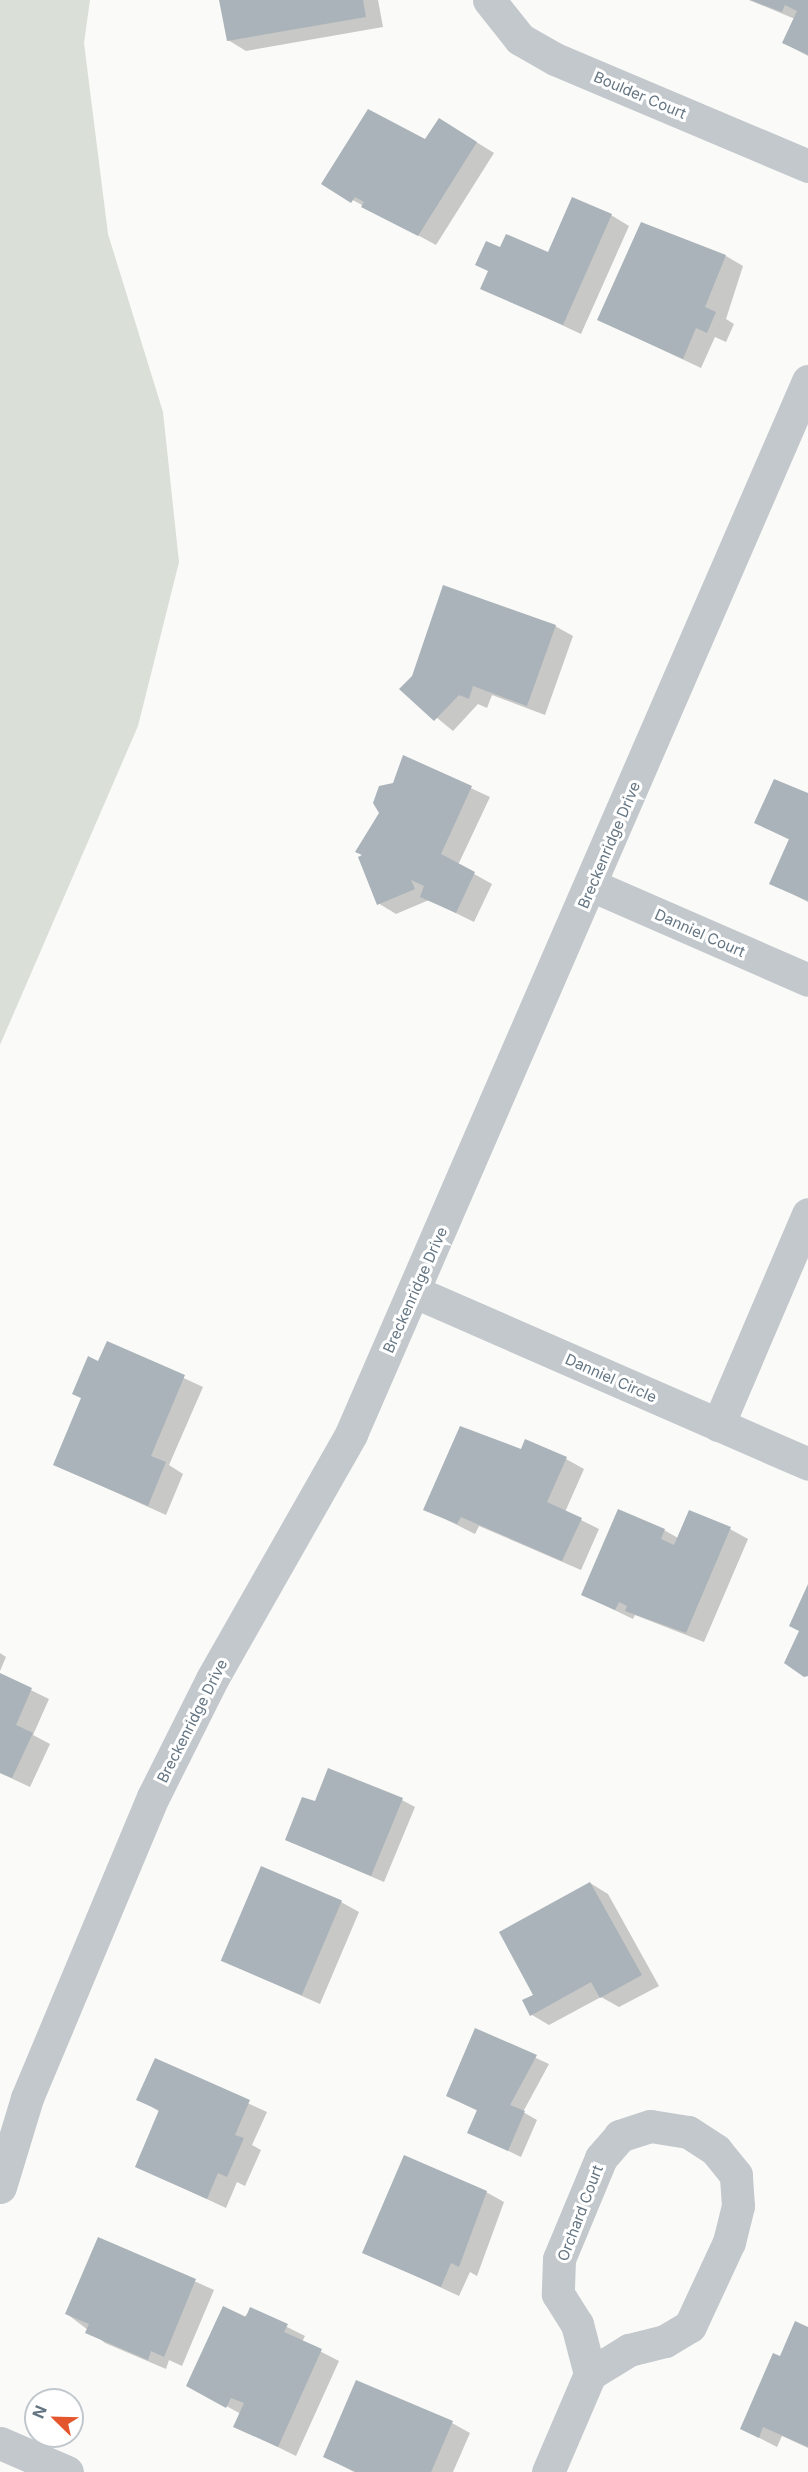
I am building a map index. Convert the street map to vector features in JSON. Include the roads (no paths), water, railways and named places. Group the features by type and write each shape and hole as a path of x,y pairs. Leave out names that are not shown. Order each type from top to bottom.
{"street":[{"name":"Boulder Court","path":"489,0 520,39 555,59 808,166"},
{"name":"Breckenridge Drive","path":"0,2187 27,2098 153,1797 212,1679 351,1434 415,1292 808,381"},
{"name":"Danniel Court","path":"591,885 808,980"},
{"path":"718,1425 808,1214"},
{"name":"Danniel Circle","path":"415,1292 808,1464"},
{"name":"Orchard Court","path":"650,2126 688,2132 716,2150 736,2175 738,2206 729,2242 690,2326 665,2341 629,2350 590,2374 577,2324 558,2294 559,2259 601,2158 620,2136 650,2126"},
{"path":"548,2472 590,2374"},
{"path":"0,2444 67,2472"}]}
